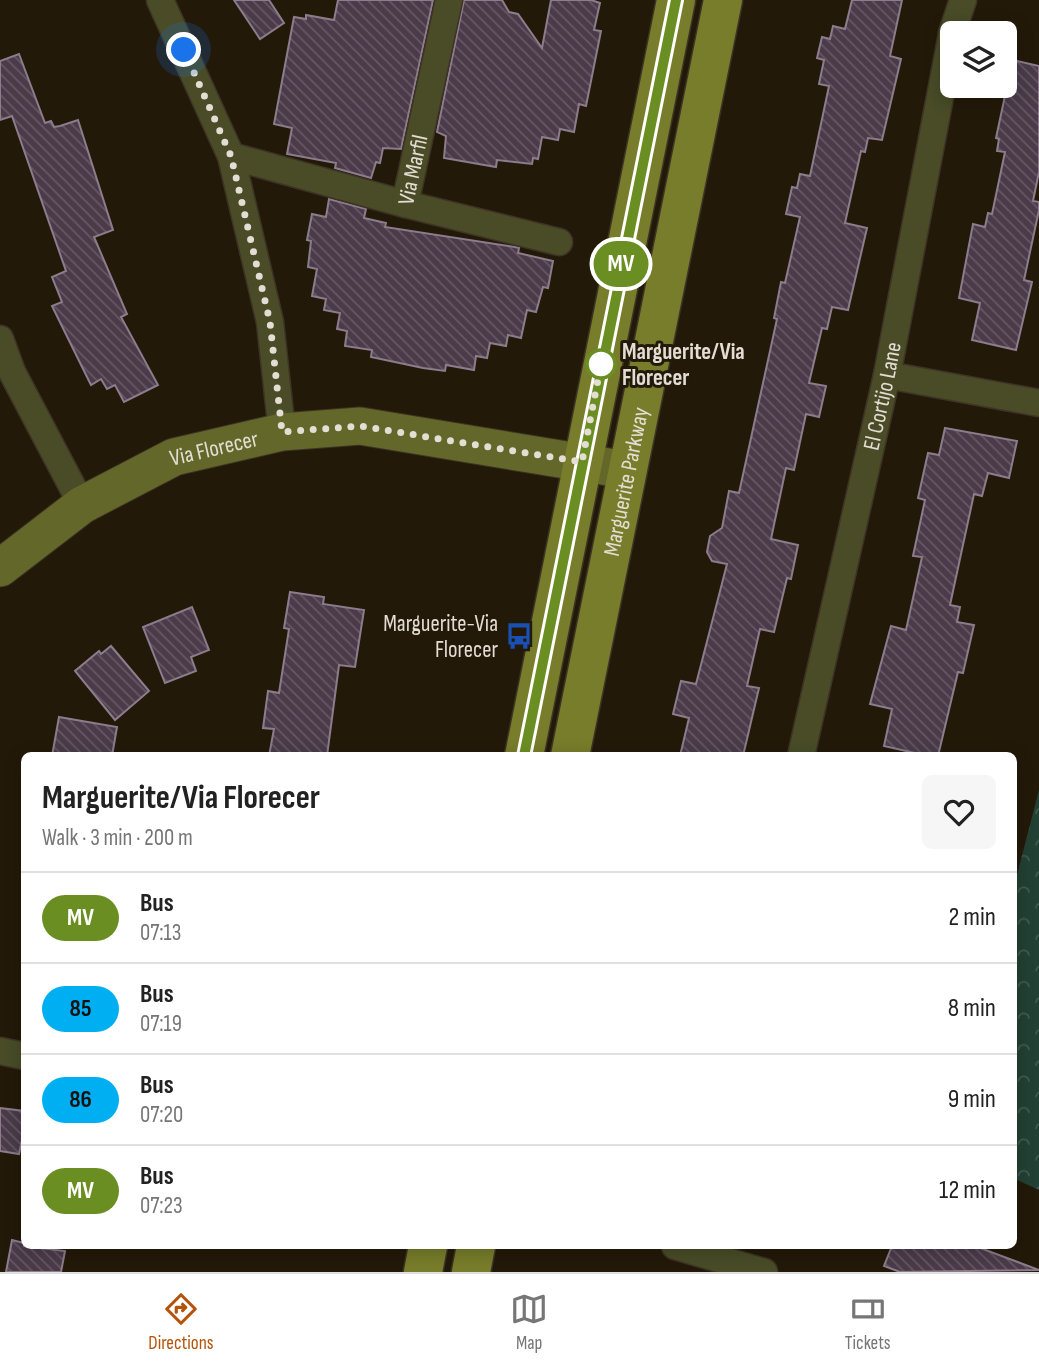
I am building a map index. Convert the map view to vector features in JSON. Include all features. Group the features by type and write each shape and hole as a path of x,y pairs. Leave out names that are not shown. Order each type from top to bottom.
{"main road":[{"name":"Marguerite Parkway","path":"525,752 676,0"},
{"name":"Marguerite Parkway","path":"571,752 723,0"},
{"path":"424,1272 428,1249"},
{"path":"471,1272 475,1249"}],"street":[{"path":"160,0 231,156 270,322 282,432"},
{"name":"Via Marfil","path":"231,156 405,204 449,0"},
{"name":"El Cortijo Lane","path":"956,21 963,0"},
{"name":"El Cortijo Lane","path":"802,752 887,374 940,97"},
{"path":"405,204 559,242"},
{"path":"0,339 12,372 82,506"},
{"path":"887,374 1039,403"},
{"name":"Via Florecer","path":"0,568 82,506 174,457 282,432 360,426 627,470"},
{"path":"0,1051 21,1055"},
{"path":"691,1249 765,1272"}],"green space":[{"path":"1039,790 1039,1190 1017,1180 1017,875"}],"building":[{"path":"234,0 269,0 284,23 260,39"},
{"path":"338,0 433,0 401,149 383,148 380,163 376,162 371,178 335,168 336,163 287,154 292,128 274,124 294,17 306,19 306,15 334,20"},
{"path":"464,0 502,0 509,12 518,14 542,48 551,0 591,0 600,3 594,30 601,31 586,106 579,104 574,132 560,129 558,140 542,137 538,159 533,158 532,164 497,160 496,167 444,158 446,136 437,132"},
{"path":"852,0 902,0 890,56 901,59 882,140 868,138 865,152 861,151 845,223 867,228 848,310 832,307 827,329 822,328 809,383 826,386 819,417 806,414 794,470 786,468 771,539 798,545 791,579 787,578 774,632 760,629 747,686 759,688 744,752 681,752 689,718 673,714 681,681 696,684 727,564 712,561 707,552 710,536 722,528 729,491 739,493 777,319 774,318 781,282 785,283 800,217 786,214 792,187 797,188 800,174 810,176 829,86 819,84 824,60 817,58 822,37 830,39 833,26 845,29"},
{"path":"19,54 45,123 51,121 54,127 78,120 113,230 94,237 127,314 121,317 158,385 124,402 115,385 107,389 101,379 91,385 52,306 62,302 52,277 66,271 12,116 0,120 0,61"},
{"path":"1017,61 1039,66 1039,172 1033,201 1039,202 1039,210 1024,280 1032,282 1016,350 972,340 980,303 959,298 973,224 985,227 988,213 992,214 1005,152 997,151 999,139 996,138 1005,98 1017,98"},
{"path":"329,199 366,209 364,218 386,223 385,227 515,247 519,248 518,253 553,261 548,288 543,287 536,312 527,310 521,338 508,335 506,346 490,343 487,358 476,356 474,370 446,365 445,371 423,368 371,357 372,350 345,346 347,331 337,329 340,313 324,310 326,299 312,296 317,269 308,267 311,241 307,240 312,214 326,217"},
{"path":"945,428 1017,441 1009,478 988,473 982,496 974,494 950,605 960,607 957,622 974,625 963,673 958,672 939,752 910,752 884,746 892,709 870,704 891,626 906,630 922,557 913,556 925,500 918,498 928,453 939,455"},
{"path":"290,592 324,597 323,604 364,610 355,667 339,665 328,752 270,752 274,729 263,728 268,691 279,693 289,629 284,628"},
{"path":"192,607 209,650 191,657 196,671 165,683 143,627"},
{"path":"111,646 149,691 115,720 75,671 99,651 101,654"},
{"path":"59,717 117,727 113,752 53,752"},
{"path":"0,1108 21,1111 19,1154 0,1151"},
{"path":"12,1240 21,1242 21,1249 65,1251 61,1272 6,1272"},
{"path":"891,1249 983,1249 1039,1270 900,1272 884,1266"}],"bus line":[{"name":"MV","path":"525,752 676,0"}],"place":[{"name":"Marguerite/Via Florecer","path":"601,364"},
{"name":"Marguerite-Via Florecer","path":"519,636"}],"route":[{"path":"184,50 231,156 270,322 282,432 360,426 582,462 603,354 601,364"}]}
